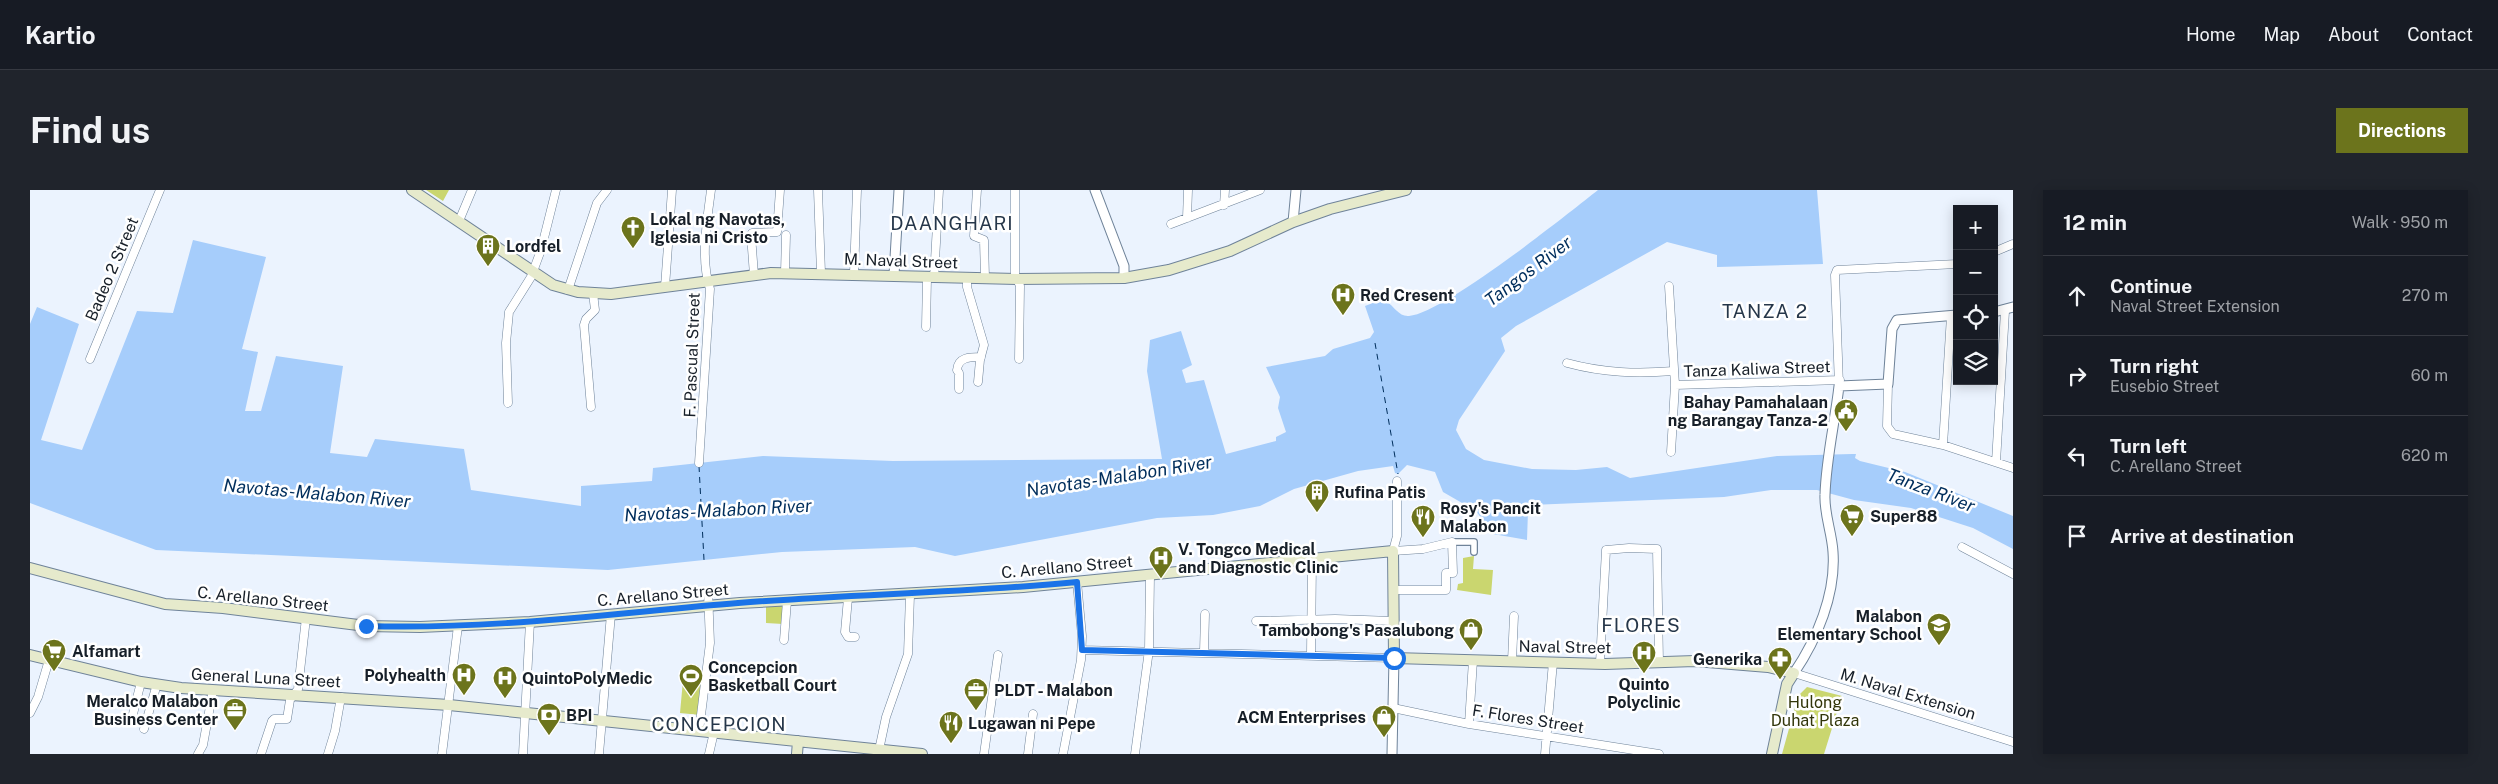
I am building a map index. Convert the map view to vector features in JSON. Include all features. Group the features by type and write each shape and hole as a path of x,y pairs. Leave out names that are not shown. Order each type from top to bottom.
{"main road":[{"name":"M. Naval Street","path":"412,190 553,285 568,290 593,293 619,293 754,275 785,273 894,275 930,278 1124,278 1169,270 1230,251 1293,222 1370,198 1406,190"},
{"name":"C. Arellano Street","path":"31,572 165,604 223,608 366,626 458,626 530,622 709,606 910,595 1077,582 1393,550"},
{"path":"1393,550 1394,658"},
{"name":"General Luna Street","path":"30,655 141,682 157,684 212,690 449,705 798,741 875,751 922,754"},
{"name":"Naval Street","path":"1394,658 1600,663 1695,662 1768,667 1794,673"},
{"path":"1772,754 1787,684 1794,673"},
{"path":"796,754 798,741"}],"street":[{"name":"Badeo 2 Street","path":"90,358 160,190"},
{"path":"459,221 472,190"},
{"path":"508,403 506,343 508,320 513,303 531,276 531,271 541,250 556,190"},
{"path":"568,290 597,204 607,190"},
{"path":"665,287 672,190"},
{"name":"F. Pascual Street","path":"699,462 710,289 705,274 706,226 711,190"},
{"path":"754,275 751,235 752,233 777,232 780,190"},
{"path":"818,190 821,273"},
{"path":"854,274 857,190"},
{"path":"894,275 899,190"},
{"path":"926,327 939,190"},
{"path":"977,190 974,236 984,240 985,278"},
{"path":"1015,190 1017,279 1020,286 1019,359"},
{"path":"1096,190 1124,266 1124,278"},
{"path":"1187,218 1188,190"},
{"path":"1224,205 1225,190"},
{"path":"1171,224 1260,190"},
{"path":"1293,222 1296,190"},
{"path":"785,273 786,234"},
{"path":"1998,250 2013,244"},
{"path":"1794,673 1810,648 1829,593 1833,571 1833,552 1824,497 1840,383 1835,275 1841,269 1953,264"},
{"path":"967,278 967,287 984,345 978,382"},
{"path":"1669,286 1675,385 1671,452"},
{"path":"591,407 584,325 586,319 595,310 593,293"},
{"path":"1996,462 2009,309"},
{"path":"1953,316 1901,319 1895,323 1892,329 1887,426 1890,433 1896,436 1943,444 2013,468"},
{"path":"1943,444 1953,328"},
{"path":"959,389 960,373 957,370 959,362 965,358 981,358"},
{"path":"1567,363 1611,372 1643,374 1674,371"},
{"path":"1840,383 1888,384"},
{"name":"Tanza Kaliwa Street","path":"1675,385 1840,383"},
{"path":"1393,550 1397,536 1398,481"},
{"path":"1393,590 1446,590 1446,573 1453,573 1452,542 1474,542 1474,552"},
{"name":"C. Arellano Street","path":"1393,550 1423,549 1452,542"},
{"path":"1962,547 2013,574"},
{"path":"1600,663 1606,550 1629,548 1657,549 1659,663"},
{"path":"1311,654 1313,619 1312,559"},
{"path":"1135,754 1148,650 1150,575"},
{"path":"1063,754 1082,650 1077,582"},
{"path":"700,731 710,643 708,591"},
{"path":"875,751 908,654 910,595"},
{"path":"848,598 845,632 848,637 854,637"},
{"path":"784,640 786,601"},
{"path":"599,754 611,614"},
{"path":"1204,652 1205,614"},
{"path":"1512,661 1514,616"},
{"path":"261,754 272,722 274,719 287,719 290,700 298,688 306,618"},
{"path":"1256,621 1313,619 1393,621"},
{"path":"523,754 530,622"},
{"path":"442,754 458,626"},
{"path":"1082,650 1311,654 1394,658 1392,754"},
{"path":"984,754 998,655"},
{"path":"30,713 38,697 49,660"},
{"path":"1469,724 1474,660"},
{"path":"1545,754 1553,662"},
{"name":"M. Naval Extension","path":"1794,673 2013,742"},
{"path":"132,722 141,682"},
{"path":"144,729 157,684"},
{"path":"198,754 203,745 212,690"},
{"path":"328,754 335,732 341,697"},
{"name":"F. Flores Street","path":"1393,708 1469,724 1655,754"},
{"path":"1028,754 1033,714"},
{"path":"709,754 714,732"}],"green space":[{"path":"426,190 449,190 443,201"},
{"path":"1474,556 1473,569 1493,570 1491,595 1457,590 1458,584 1463,583 1463,558"},
{"path":"784,605 783,624 766,623 766,606"},
{"name":"Concepcion Basketball Court","path":"689,676 698,677 702,681 700,715 680,713 683,680"},
{"name":"Hulong Duhat Plaza","path":"1807,687 1842,696 1824,754 1782,754 1798,696"}],"water":[{"path":"1598,190 1817,190 1823,264 1717,267 1717,255 1667,242 1516,326 1501,338 1505,351 1459,420 1456,430 1466,449 1484,460 1532,469 1576,470 1607,467 1630,478 1777,456 1856,454 1855,458 1860,461 1905,472 2013,516 2013,549 1973,528 1911,508 1854,500 1817,490 1771,490 1724,497 1531,505 1528,511 1527,540 1493,534 1476,511 1443,492 1435,472 1407,465 1398,474 1395,473 1393,466 1358,471 1294,489 1260,506 1213,515 1157,518 955,556 915,547 782,552 608,570 156,550 30,503 30,324 37,307 79,324 41,440 82,450 137,311 173,313 193,240 266,257 242,349 258,352 245,411 261,411 276,356 343,366 330,453 367,457 375,439 464,449 471,490 581,506 581,486 652,481 653,468 763,456 893,461 1162,459 1147,371 1150,340 1181,331 1192,365 1182,370 1186,383 1204,380 1226,454 1276,441 1276,437 1286,432 1278,408 1280,397 1266,367 1325,356 1333,349 1370,338 1374,332 1365,306 1378,301 1387,302 1399,313 1409,316 1426,311 1449,299 1504,262"}],"ferry route":[{"path":"1375,343 1398,474"},
{"path":"699,466 704,560"}],"place":[{"name":"Lokal ng Navotas, Iglesia ni Cristo","path":"633,249"},
{"name":"Lordfel","path":"488,267"},
{"name":"Red Cresent","path":"1343,316"},
{"name":"Bahay Pamahalaan ng Barangay Tanza-2","path":"1846,432"},
{"name":"Rufina Patis","path":"1317,513"},
{"name":"Super88","path":"1852,537"},
{"name":"Rosy's Pancit Malabon","path":"1423,538"},
{"name":"V. Tongco Medical and Diagnostic Clinic","path":"1161,579"},
{"name":"Malabon Elementary School","path":"1939,646"},
{"name":"Tambobong's Pasalubong","path":"1471,651"},
{"name":"Alfamart","path":"54,672"},
{"name":"Quinto Polyclinic","path":"1644,674"},
{"name":"Generika","path":"1780,680"},
{"name":"Polyhealth","path":"464,696"},
{"name":"Concepcion Basketball Court","path":"691,697"},
{"name":"QuintoPolyMedic","path":"505,699"},
{"name":"PLDT - Malabon","path":"976,711"},
{"name":"Meralco Malabon Business Center","path":"235,731"},
{"name":"BPI","path":"549,736"},
{"name":"ACM Enterprises","path":"1384,738"},
{"name":"Lugawan ni Pepe","path":"951,744"}],"district":[{"name":"DAANGHARI","path":"952,223"},
{"name":"TANZA 2","path":"1765,311"},
{"name":"FLORES","path":"1641,625"},
{"name":"CONCEPCION","path":"719,724"}],"route":[{"path":"366,626 420,627 499,624 740,603 948,593 1077,582 1082,650 1311,654 1394,658"}],"water label":[{"name":"Tangos River","path":"1528,271"},
{"name":"Navotas-Malabon River","path":"1119,476"},
{"name":"Tanza River","path":"1931,490"},
{"name":"Navotas-Malabon River","path":"317,493"},
{"name":"Navotas-Malabon River","path":"718,510"}]}
